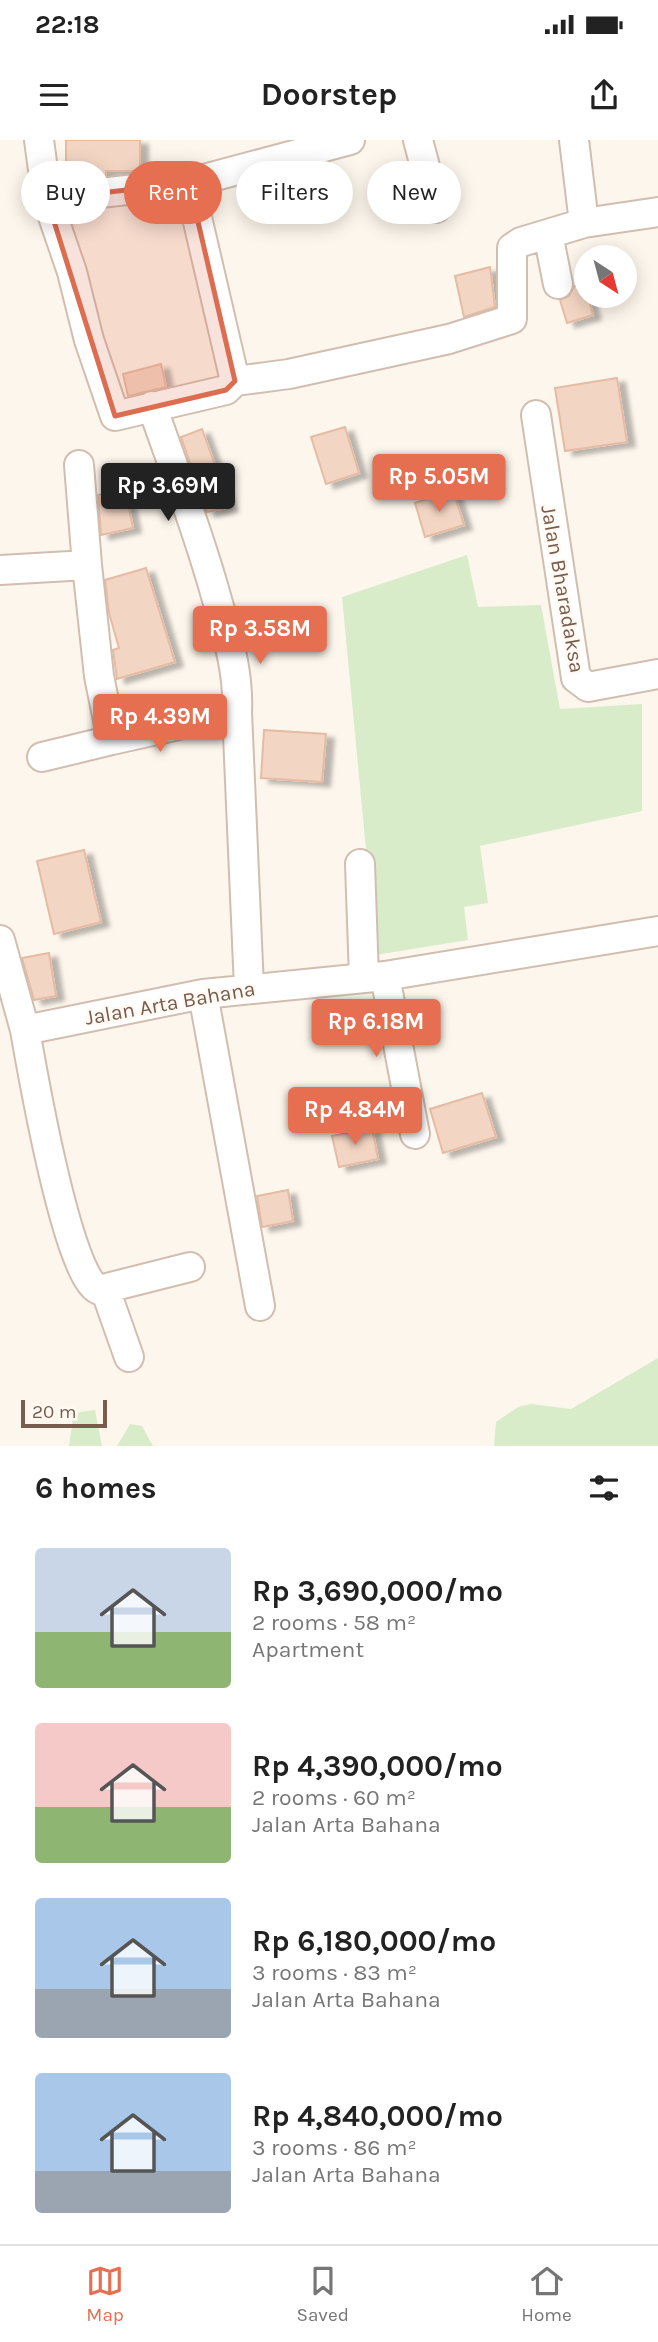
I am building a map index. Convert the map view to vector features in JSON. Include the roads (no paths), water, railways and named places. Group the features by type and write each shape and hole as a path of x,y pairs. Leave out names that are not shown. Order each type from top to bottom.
{"street":[{"path":"39,140 42,161"},
{"path":"222,174 350,140"},
{"path":"418,140 424,161"},
{"path":"574,140 584,223"},
{"path":"56,224 72,272 89,340 115,416 226,390 235,382 289,374 449,339 512,319 510,252 521,242 584,223 658,212"},
{"path":"198,224 235,382"},
{"path":"548,234 558,284"},
{"path":"152,406 199,535 235,663 249,988"},
{"name":"Jalan Bharadaksa","path":"536,415 576,678 588,687 658,674"},
{"path":"79,465 99,676 112,740"},
{"path":"0,570 87,565"},
{"path":"42,757 237,712"},
{"path":"360,864 375,977 415,1134"},
{"name":"Jalan Arta Bahana","path":"25,1030 203,994 375,977 658,931"},
{"path":"0,940 25,1030 38,1104 69,1233 86,1280 95,1289 105,1289 190,1268"},
{"path":"203,994 260,1306"},
{"path":"105,1289 129,1357"}]}
